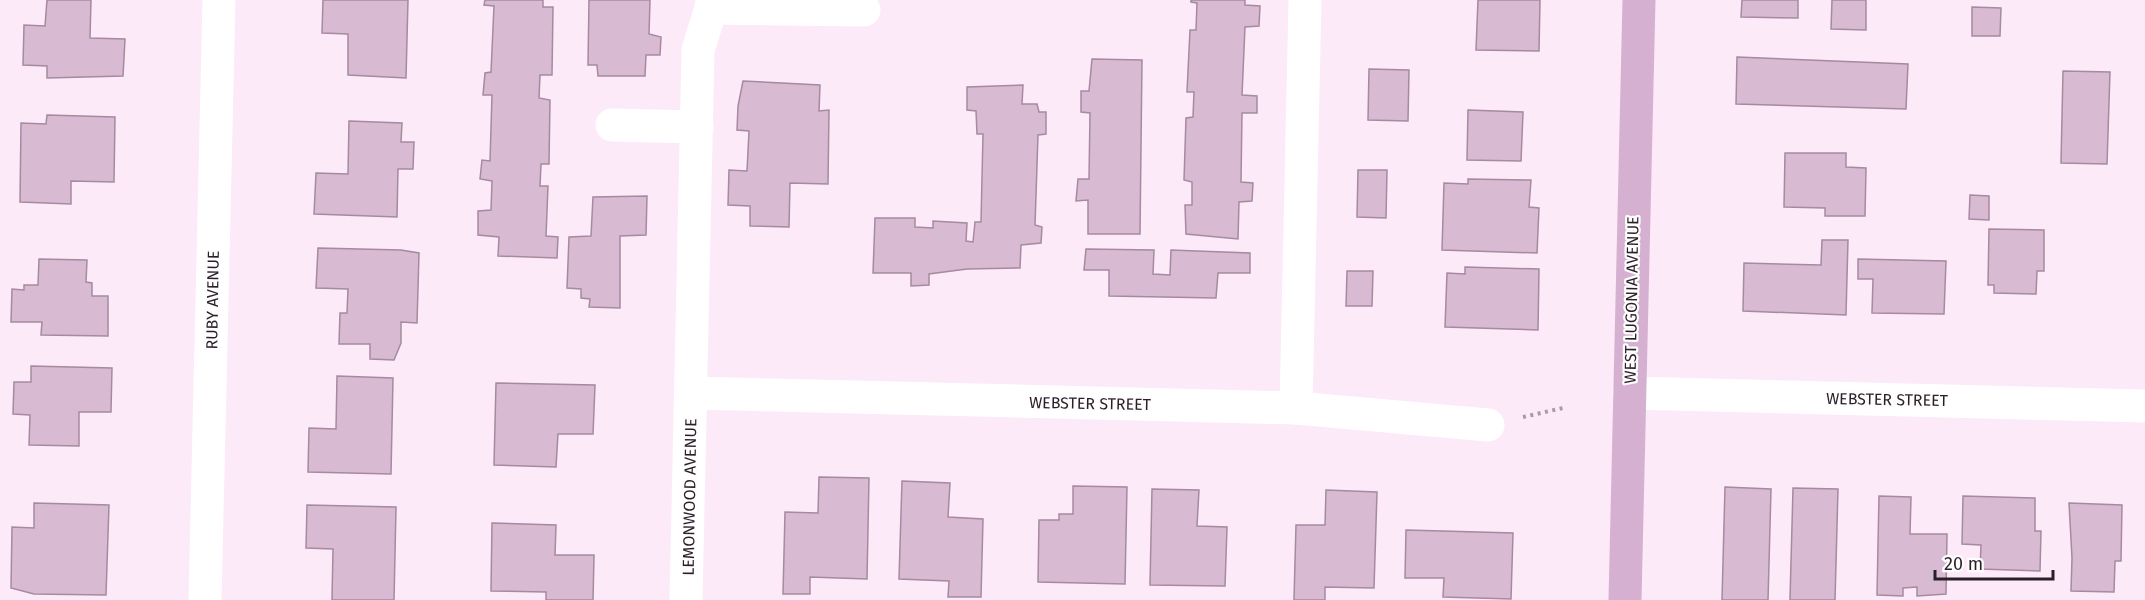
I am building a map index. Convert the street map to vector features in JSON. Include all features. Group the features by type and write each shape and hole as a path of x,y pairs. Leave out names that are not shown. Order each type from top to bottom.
{"main road":[{"name":"WEST LUGONIA AVENUE","path":"1625,600 1639,0"}],"street":[{"name":"RUBY AVENUE","path":"205,600 219,0"},
{"path":"1296,408 1305,0"},
{"path":"711,4 864,10"},
{"name":"LEMONWOOD AVENUE","path":"686,600 698,50 711,4"},
{"path":"612,125 697,127"},
{"name":"WEBSTER STREET","path":"691,393 1296,408 1488,425"},
{"name":"WEBSTER STREET","path":"1629,393 2145,406"}],"building":[{"path":"47,0 91,0 90,38 125,39 123,76 47,78 47,66 23,65 24,25 45,26"},
{"path":"323,0 408,0 406,78 348,75 348,34 322,33"},
{"path":"485,0 543,0 543,7 553,7 552,75 540,75 539,98 550,100 549,164 541,164 540,186 548,186 546,236 558,237 557,258 498,256 499,237 478,235 478,211 491,210 492,181 480,179 482,160 490,161 492,95 483,95 485,73 491,72 494,6 484,5"},
{"path":"589,0 650,0 649,34 661,37 660,55 646,55 645,76 598,76 597,65 588,65"},
{"path":"1191,0 1245,0 1245,5 1260,6 1259,26 1245,27 1242,95 1257,96 1257,113 1242,113 1241,182 1253,183 1252,201 1239,202 1238,239 1186,234 1185,205 1192,205 1192,182 1184,180 1186,118 1193,117 1194,92 1187,92 1190,30 1196,30 1197,3"},
{"path":"1478,0 1540,0 1539,51 1476,50"},
{"path":"1742,0 1798,0 1798,18 1741,17"},
{"path":"1832,0 1866,0 1866,30 1831,29"},
{"path":"1972,7 2001,8 2000,36 1972,36"},
{"path":"1737,57 1908,64 1906,109 1736,104"},
{"path":"1092,59 1142,60 1140,234 1088,234 1088,200 1076,201 1078,179 1089,179 1090,113 1081,112 1081,91 1089,91"},
{"path":"1369,69 1409,70 1408,121 1368,120"},
{"path":"2063,71 2110,72 2107,164 2061,163"},
{"path":"743,81 820,85 819,111 829,110 828,184 790,183 789,227 750,226 750,206 728,205 729,170 747,171 749,131 737,130 738,106"},
{"path":"1023,85 1022,104 1037,104 1039,112 1046,112 1046,134 1038,135 1035,225 1042,227 1041,243 1021,245 1020,268 967,269 929,274 929,285 911,286 911,273 873,273 875,218 915,218 915,227 933,228 933,221 967,223 966,241 973,242 975,222 981,222 983,134 977,134 976,111 967,110 967,87"},
{"path":"1468,110 1523,112 1521,161 1467,160"},
{"path":"47,115 115,117 114,182 71,181 71,204 20,202 21,123 46,124"},
{"path":"349,121 402,123 401,142 414,142 413,169 398,169 397,217 314,214 316,173 348,174"},
{"path":"1785,153 1846,153 1846,167 1866,168 1865,216 1825,216 1825,208 1784,207"},
{"path":"1358,170 1387,170 1386,218 1357,217"},
{"path":"1468,179 1531,180 1529,207 1539,208 1537,253 1442,250 1444,183 1468,184"},
{"path":"1970,195 1989,196 1989,220 1969,219"},
{"path":"647,196 646,235 620,236 620,308 589,307 590,299 581,298 581,289 567,288 569,237 591,236 593,197"},
{"path":"1989,229 2044,230 2044,271 2037,271 2036,294 1994,293 1994,285 1988,285"},
{"path":"1822,240 1848,240 1846,315 1743,311 1744,263 1821,265"},
{"path":"318,248 401,250 419,253 417,323 401,322 401,343 394,360 370,359 370,344 339,344 340,313 347,313 348,289 316,288"},
{"path":"1086,249 1154,250 1153,274 1170,275 1171,250 1250,253 1250,273 1218,273 1216,298 1109,296 1109,270 1084,270"},
{"path":"39,259 87,260 86,282 92,283 92,296 108,296 108,336 41,335 42,322 11,322 12,289 24,290 24,285 38,285"},
{"path":"1858,259 1946,261 1944,314 1872,313 1873,279 1858,279"},
{"path":"1465,267 1539,269 1538,330 1445,327 1447,273 1465,274"},
{"path":"1347,271 1373,271 1372,306 1346,306"},
{"path":"31,366 112,368 111,412 79,412 79,446 29,445 30,415 13,414 14,382 31,382"},
{"path":"337,376 393,378 391,474 308,472 309,428 336,429"},
{"path":"496,383 595,385 593,434 558,434 556,467 494,465"},
{"path":"819,477 869,478 867,579 810,577 810,594 783,594 785,512 818,513"},
{"path":"902,481 950,483 948,517 983,519 981,597 948,597 949,581 899,579"},
{"path":"1073,486 1127,487 1125,584 1038,582 1039,520 1059,520 1059,514 1073,514"},
{"path":"1725,487 1771,489 1768,600 1722,600"},
{"path":"1793,488 1838,489 1835,600 1790,600"},
{"path":"1152,489 1199,490 1197,526 1227,527 1225,586 1150,585"},
{"path":"1326,490 1377,492 1374,588 1325,587 1325,600 1294,600 1296,525 1325,525"},
{"path":"1879,496 1911,497 1910,534 1947,534 1946,594 1917,596 1917,587 1903,588 1903,596 1877,595"},
{"path":"1963,496 2035,498 2035,531 2041,531 2040,571 1980,569 1981,545 1962,544"},
{"path":"34,503 109,505 106,595 34,594 11,588 12,527 34,528"},
{"path":"2069,503 2122,505 2121,561 2115,561 2114,592 2071,591"},
{"path":"307,505 396,507 394,600 332,600 333,549 306,548"},
{"path":"492,523 556,525 555,555 594,555 593,600 546,600 546,592 491,591"},
{"path":"1406,530 1513,533 1511,599 1443,597 1444,578 1405,578"}]}
